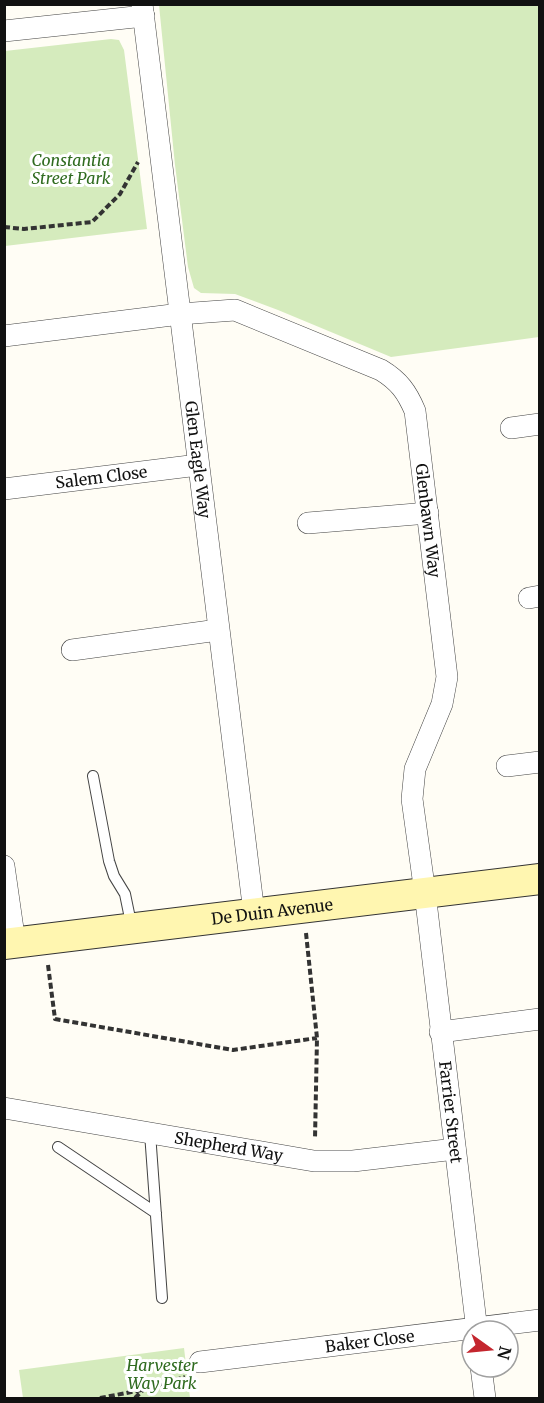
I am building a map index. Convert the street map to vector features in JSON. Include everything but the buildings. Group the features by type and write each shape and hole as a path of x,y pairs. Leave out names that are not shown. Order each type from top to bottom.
{"street":[{"path":"4,31 88,21 143,10"},
{"name":"Glen Eagle Way","path":"143,10 254,913"},
{"name":"Glenbawn Way","path":"4,336 180,314 235,310 381,370 397,380 416,411 447,677 442,704 415,769 413,784 412,799 425,892"},
{"path":"511,428 540,424"},
{"name":"Salem Close","path":"4,489 198,465"},
{"path":"308,523 428,513"},
{"path":"72,650 218,630"},
{"path":"507,766 540,762"},
{"path":"4,866 10,943"},
{"name":"De Duin Avenue","path":"10,943 540,879"},
{"name":"Farrier Street","path":"425,892 475,1319"},
{"path":"440,1032 540,1019"},
{"name":"Shepherd Way","path":"4,1108 315,1161 353,1161 454,1149"},
{"name":"Baker Close","path":"520,1323 540,1320"},
{"name":"Baker Close","path":"200,1362 460,1331"},
{"path":"483,1379 485,1398"}],"lane":[{"path":"93,776 109,861 114,876 125,894 132,928"},
{"path":"150,1133 162,1298"},
{"path":"58,1147 156,1214"}],"path":[{"path":"4,227 24,229 92,222 120,194 141,158"},
{"path":"306,933 317,1038 315,1161"},
{"path":"48,964 55,1019 233,1050 317,1038"},
{"path":"100,1398 143,1390 200,1373 200,1362"},
{"path":"135,1398 143,1390"}],"green space":[{"path":"159,5 539,5 539,337 391,357 235,294 201,293 194,288 188,267 175,165"},
{"name":"Constantia Street Park","path":"119,40 124,50 147,229 5,246 5,51"},
{"name":"Harvester Way Park","path":"184,1348 190,1398 23,1398 19,1370"}]}
